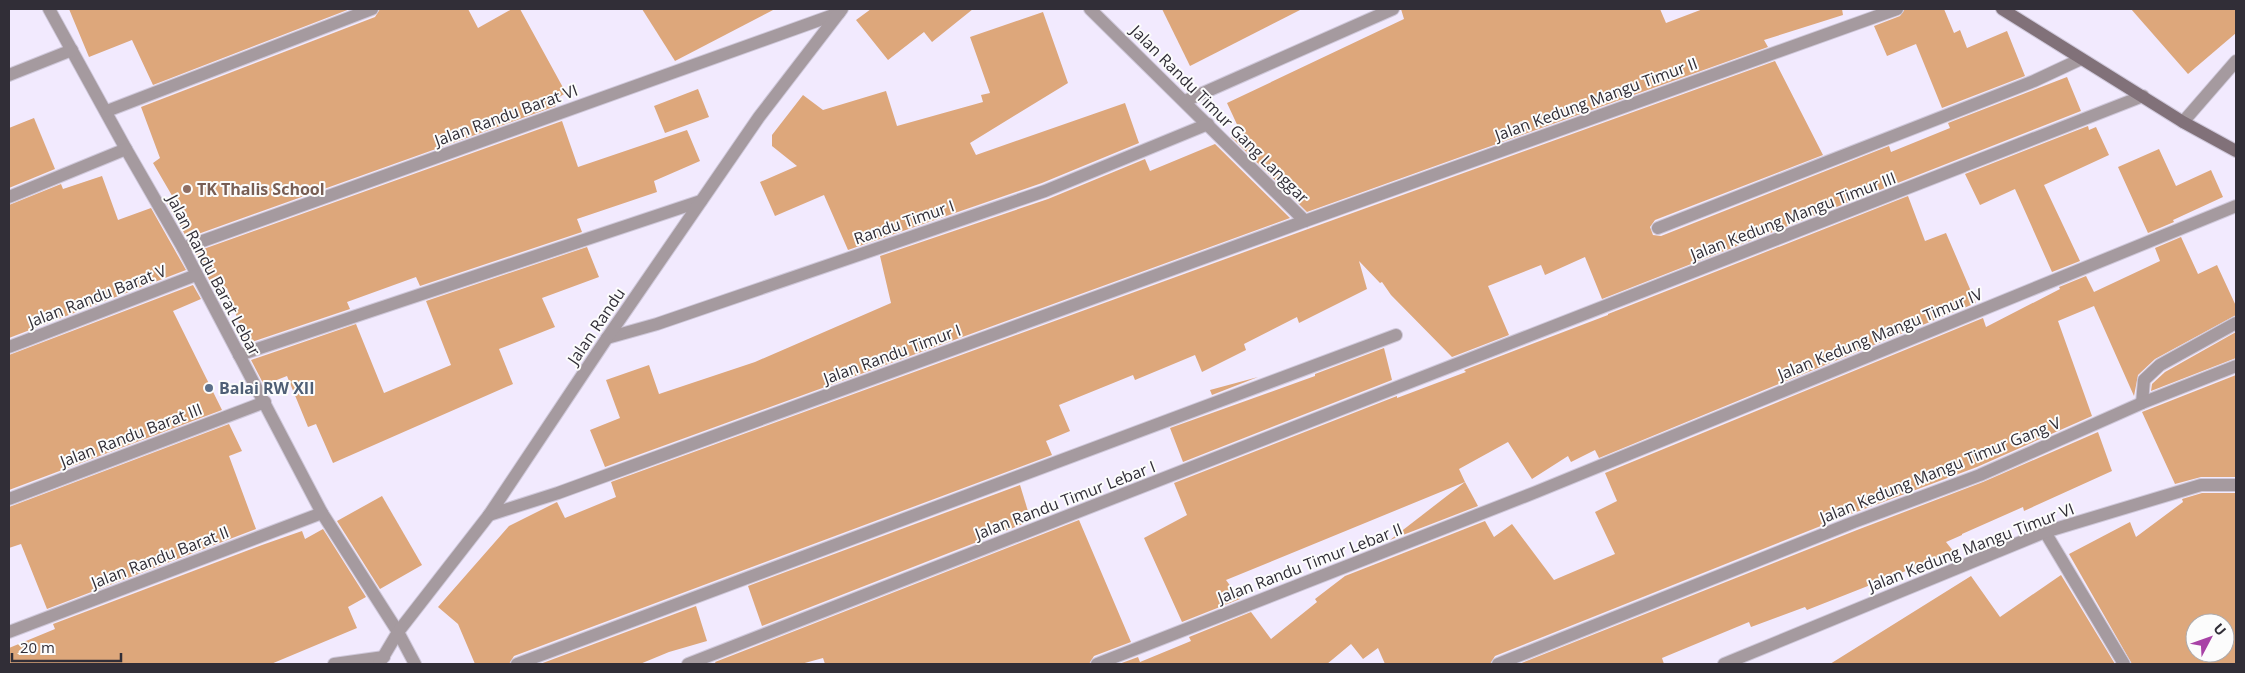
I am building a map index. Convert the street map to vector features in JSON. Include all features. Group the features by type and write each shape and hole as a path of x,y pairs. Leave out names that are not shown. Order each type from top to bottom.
{"main road":[{"path":"2002,9 2183,122 2236,150"}],"street":[{"name":"Jalan Randu Barat Lebar","path":"50,9 126,149 184,248 196,275 322,513 398,632 415,664"},
{"path":"107,111 372,9"},
{"name":"Jalan Randu Timur Gang Langgar","path":"1090,9 1305,221"},
{"path":"1185,101 1393,9"},
{"name":"Jalan Kedung Mangu Timur II","path":"1305,221 1897,9"},
{"name":"Jalan Randu","path":"382,661 398,632 489,515 607,338 759,117 841,11"},
{"name":"Jalan Randu Barat VI","path":"184,248 841,11"},
{"path":"9,75 72,50"},
{"path":"1658,228 2034,82 2081,58"},
{"path":"2183,122 2236,61"},
{"name":"Jalan Kedung Mangu Timur III","path":"1454,366 2143,96"},
{"name":"Randu Timur I","path":"607,338 657,324 1045,191 1208,124"},
{"path":"9,197 126,149"},
{"path":"239,355 701,201"},
{"name":"Jalan Kedung Mangu Timur IV","path":"1536,492 2236,206"},
{"name":"Jalan Randu Timur I","path":"489,515 558,493 1305,221"},
{"name":"Jalan Randu Barat V","path":"9,347 196,275"},
{"path":"2142,403 2144,380 2160,365 2236,323"},
{"path":"516,664 1396,336"},
{"name":"Jalan Randu Timur Lebar I","path":"688,664 1454,366"},
{"name":"Jalan Kedung Mangu Timur Gang V","path":"1498,664 1854,522 1980,475 2142,403 2236,366"},
{"name":"Jalan Randu Barat III","path":"9,499 264,402"},
{"name":"Jalan Kedung Mangu Timur VI","path":"1724,664 2045,532 2201,485 2236,484"},
{"name":"Jalan Randu Timur Lebar II","path":"1097,664 1536,492"},
{"name":"Jalan Randu Barat II","path":"9,632 322,513"},
{"path":"2045,532 2124,664"},
{"path":"334,664 382,661"}],"building":[{"path":"69,9 350,9 153,85 132,40 89,57"},
{"path":"380,9 468,9 478,28 512,9 520,9 566,93 554,100 556,106 187,238 166,202 174,199 153,163 160,158 141,107 375,17"},
{"path":"642,9 775,9 675,61"},
{"path":"871,9 973,9 932,42 924,32 888,60 856,20"},
{"path":"1162,9 1302,9 1190,66"},
{"path":"1401,9 1660,9 1666,23 1703,9 1842,9 1843,15 1764,40 1768,47 1307,212 1231,137 1241,133 1227,103 1404,19"},
{"path":"1905,9 1944,9 1954,33 1960,30 1967,48 2007,31 2025,76 1942,108 1916,44 1887,56 1874,26 1900,16"},
{"path":"2131,9 2236,9 2236,33 2188,74"},
{"path":"1043,12 1068,83 970,143 976,155 1125,103 1139,143 1042,183 848,250 824,195 775,216 760,182 797,166 772,146 772,135 803,95 823,110 886,91 897,126 983,102 981,95 990,93 970,37"},
{"path":"1775,61 1823,155 1655,220 1650,227 1653,235 1661,236 1889,146 1891,152 1950,128 1948,123 2067,77 2081,111 1602,299 1585,257 1545,275 1541,265 1488,286 1509,335 1452,357 1391,295 1382,282 1380,283 1359,261 1367,289 1299,323 1297,317 1244,344 1246,350 1202,372 1195,355 1135,380 1133,375 1059,405 1070,431 1046,441 1052,455 514,656 509,664 475,664 458,624 438,607 509,526 557,502 565,518 616,497 611,482"},
{"path":"698,89 709,117 665,133 654,106"},
{"path":"34,118 55,169 9,188 9,128"},
{"path":"562,121 578,167 687,130 700,161 654,181 657,192 577,219 582,232 420,286 416,277 347,302 350,309 246,344 227,288 216,293 195,252"},
{"path":"2088,126 2089,130 2096,127 2109,155 2044,185 2080,261 2052,272 2015,189 1980,205 1965,174"},
{"path":"1215,144 1290,218 605,467 590,430 620,418 606,380 649,365 659,394 755,362 891,303 880,256 1048,199 1145,159 1150,171"},
{"path":"2159,149 2176,186 2211,170 2223,197 2148,233 2118,167"},
{"path":"102,176 118,220 151,208 186,270 9,338 9,205 61,184 63,189"},
{"path":"1908,196 1925,241 1946,233 1976,303 1599,458 1595,450 1571,462 1568,456 1532,479 1508,442 1459,469 1465,482 1226,580 1240,599 1182,622 1144,538 1187,515 1174,483 1397,396 1397,398 1466,372 1464,370"},
{"path":"2181,237 2198,274 2217,265 2236,306 2236,315 2155,359 2138,375 2134,396 2094,306 2058,321 2092,416 1977,467 1851,514 1495,656 1490,664 1385,664 1378,648 1363,659 1351,644 1327,664 1119,664 1138,657 1140,662 1191,641 1189,637 1251,612 1271,639 1317,602 1315,599 1345,576 1485,521 1494,537 1512,524 1554,580 1615,554 1595,512 1617,501 1605,473 1983,318 1986,327 2060,289 2059,287 2086,276 2094,292 2160,261 2155,248"},
{"path":"587,247 599,277 542,298 555,327 499,349 513,384 333,463 316,424 308,427 287,376 264,385 251,360 356,324 384,393 451,365 426,301"},
{"path":"193,285 201,299 173,311 222,410 9,490 9,355"},
{"path":"2236,332 2236,358 2151,391 2152,384 2165,372"},
{"path":"1384,348 1392,380 1183,462 1170,428 1315,376 1315,374"},
{"path":"2236,375 2236,477 2201,477 2175,484 2142,412"},
{"path":"1258,377 1212,395 1210,390"},
{"path":"229,424 242,451 229,456 256,529 47,609 21,544 9,548 9,507"},
{"path":"2098,432 2112,471 2024,511 2023,507 1946,542 1954,552 1807,610 1805,607 1751,627 1749,622 1662,658 1664,664 1519,664 1983,482"},
{"path":"1465,482 1478,506 1390,540"},
{"path":"1020,485 1031,521 762,626 748,586"},
{"path":"2202,493 2236,493 2236,664 2132,664 2069,554 2130,522 2136,537 2183,502 2182,499"},
{"path":"382,496 422,565 380,589 337,521"},
{"path":"1079,520 1131,642 1094,656 1089,664 825,664 823,658 801,664 716,664 715,662"},
{"path":"323,529 366,597 348,607 357,628 271,664 9,664 9,648 55,629 53,624 262,545 302,531 305,539"},
{"path":"2061,575 2115,664 1830,664 1971,576 2000,617"},
{"path":"696,606 707,641 669,652 640,664 540,664"}],"place":[{"name":"TK Thalis School","path":"187,189"},
{"name":"Balai RW XII","path":"209,388"}]}
